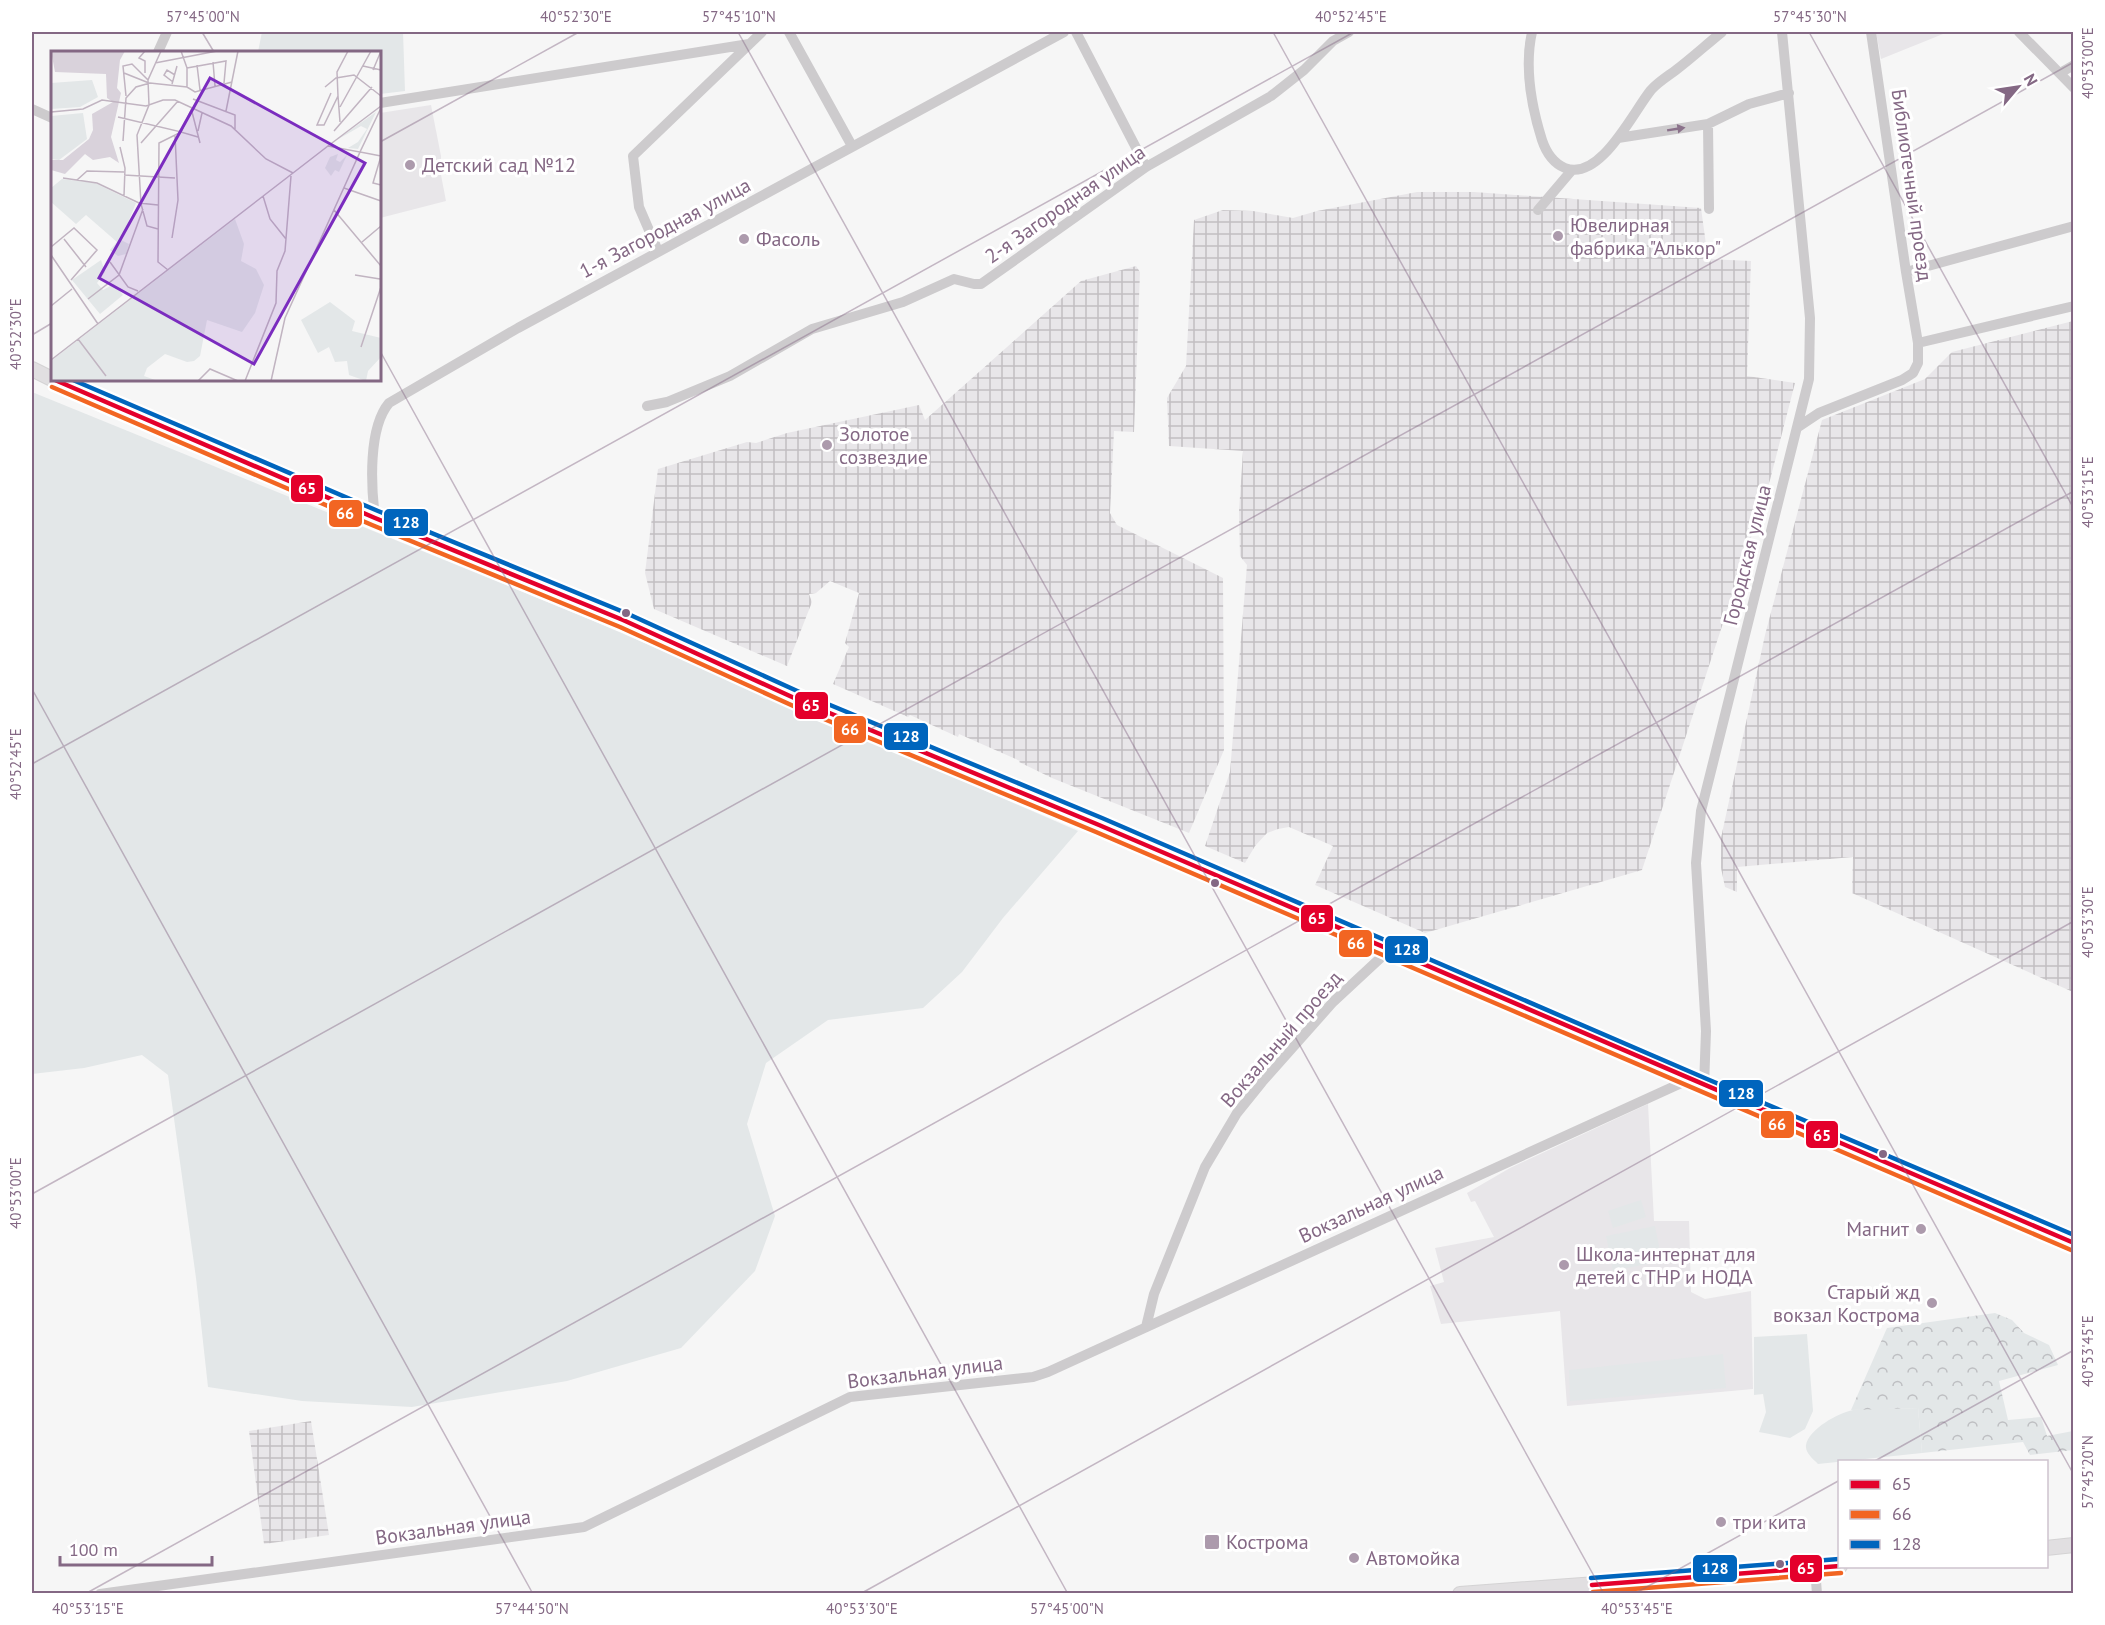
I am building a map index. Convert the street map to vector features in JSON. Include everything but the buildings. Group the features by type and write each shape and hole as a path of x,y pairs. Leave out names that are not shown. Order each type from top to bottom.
{"main road":[{"path":"32,369 51,378"},
{"path":"71,384 375,518 623,620 803,702 1109,829 2073,1244"},
{"path":"2048,1548 2073,1545"},
{"path":"1460,1593 1590,1589 1838,1566"}],"street":[{"path":"158,51 167,32"},
{"path":"658,251 639,207 633,156 762,32"},
{"path":"789,32 852,146"},
{"name":"1-я Загородная улица","path":"375,518 373,452 384,409 389,403 518,328 658,251 1064,32"},
{"path":"1076,32 1146,167"},
{"name":"2-я Загородная улица","path":"647,406 667,402 730,376 812,329 903,302 954,279 974,285 981,284 1146,167 1271,96 1304,70 1333,41 1349,32"},
{"path":"1532,32 1527,51 1528,72 1538,126 1549,155 1557,163 1572,170 1581,170 1591,166 1618,138 1652,89 1722,32"},
{"name":"Городская улица","path":"1704,1086 1706,1031 1696,863 1701,811 1809,379 1810,318 1782,32"},
{"name":"Библиотечный проезд","path":"1798,427 1819,413 1908,377 1918,363 1918,343 1871,32"},
{"path":"2019,32 2073,88"},
{"path":"381,104 749,44"},
{"path":"2060,73 2073,65"},
{"path":"1618,138 1708,124 1749,104 1789,93"},
{"path":"32,109 51,118"},
{"path":"1708,124 1709,209"},
{"path":"1538,210 1572,170"},
{"path":"1906,272 2073,226"},
{"path":"1918,343 2073,306"},
{"name":"Вокзальный проезд","path":"1146,1327 1154,1294 1205,1167 1237,1113 1333,1002 1389,951"},
{"name":"Вокзальная улица","path":"100,1593 584,1527 849,1397 1033,1377 1688,1080"},
{"path":"1815,1568 1817,1593"}],"shaded area":[{"path":"1876,32 1948,32 1881,59"},
{"name":"Детский сад №12","path":"431,105 441,156 441,175 446,201 381,218 381,113"},
{"path":"1417,192 1474,192 1701,208 1708,259 1751,261 1747,376 1795,383 1770,480 1642,870 1425,933 1315,885 1333,846 1289,827 1267,833 1255,846 1245,863 1205,846 1230,772 1247,565 1240,556 1239,511 1243,451 1169,446 1167,398 1186,366 1194,220 1223,210 1253,211 1293,218 1317,211"},
{"path":"1136,266 1140,272 1134,432 1114,431 1110,513 1117,525 1223,578 1224,750 1189,833 1052,778 959,734 958,737 833,684 849,647 845,643 859,593 830,581 816,593 809,594 812,602 787,666 654,609 645,573 658,469 747,442 756,443 787,433 919,405 925,420 1081,281"},
{"path":"2074,321 2073,992 1852,893 1853,857 1737,867 1737,892 1725,887 1721,868 1721,838 1765,635 1822,420 1925,379 1952,352"},
{"name":"Школа-интернат для детей с ТНР и НОДА","path":"1648,1104 1654,1221 1689,1221 1691,1292 1705,1299 1751,1291 1753,1389 1567,1406 1560,1311 1441,1324 1430,1286 1444,1282 1435,1248 1494,1237 1475,1201 1471,1202 1467,1193 1510,1168"},
{"path":"311,1421 329,1535 264,1544 249,1431"}],"green space":[{"path":"262,32 403,32 405,91 381,94 381,51 258,51"},
{"path":"32,392 589,619 1078,831 1003,918 962,972 923,1008 828,1020 766,1063 747,1124 775,1216 755,1271 681,1348 567,1381 412,1407 302,1401 208,1387 196,1278 168,1075 142,1055 84,1068 32,1074"},
{"path":"1641,1200 1646,1217 1613,1228 1608,1211"},
{"path":"1655,1226 1662,1261 1613,1271 1606,1236"},
{"path":"1995,1313 2012,1320 2024,1333 2049,1345 2058,1365 1999,1381 2008,1420 2041,1417 2047,1436 2073,1431 2073,1450 2030,1455 2023,1442 1922,1453 1918,1408 1851,1410 1887,1328"},
{"path":"1807,1334 1813,1411 1805,1429 1790,1438 1759,1432 1766,1412 1763,1394 1754,1395 1754,1337"},
{"path":"1723,1354 1726,1388 1570,1401 1569,1370"},
{"path":"1918,1408 1922,1453 1838,1460 1838,1462 1818,1464 1810,1456 1806,1445 1812,1433 1818,1428 1832,1418 1847,1412"}],"transit line":[{"name":"65","path":"57,381 375,518 623,620 803,702 1099,825 2074,1243"},
{"name":"128","path":"75,381 378,511 626,613 806,695 1102,818 2074,1235"},
{"name":"66","path":"52,387 372,525 620,627 800,709 1096,832 2071,1250"},
{"name":"128","path":"1591,1578 1838,1559"},
{"name":"65","path":"1592,1585 1838,1566"},
{"name":"66","path":"1593,1592 1841,1573"}],"place":[{"name":"Детский сад №12","path":"410,165"},
{"name":"Ювелирная фабрика \"Алькор\"","path":"1558,236"},
{"name":"Фасоль","path":"744,239"},
{"name":"Золотое созвездие","path":"827,445"},
{"name":"Магнит","path":"1921,1229"},
{"name":"Школа-интернат для детей с ТНР и НОДА","path":"1564,1265"},
{"name":"Старый жд вокзал Кострома","path":"1932,1303"},
{"name":"три кита","path":"1721,1522"},
{"name":"Кострома","path":"1212,1542"},
{"name":"Автомойка","path":"1354,1558"}]}
